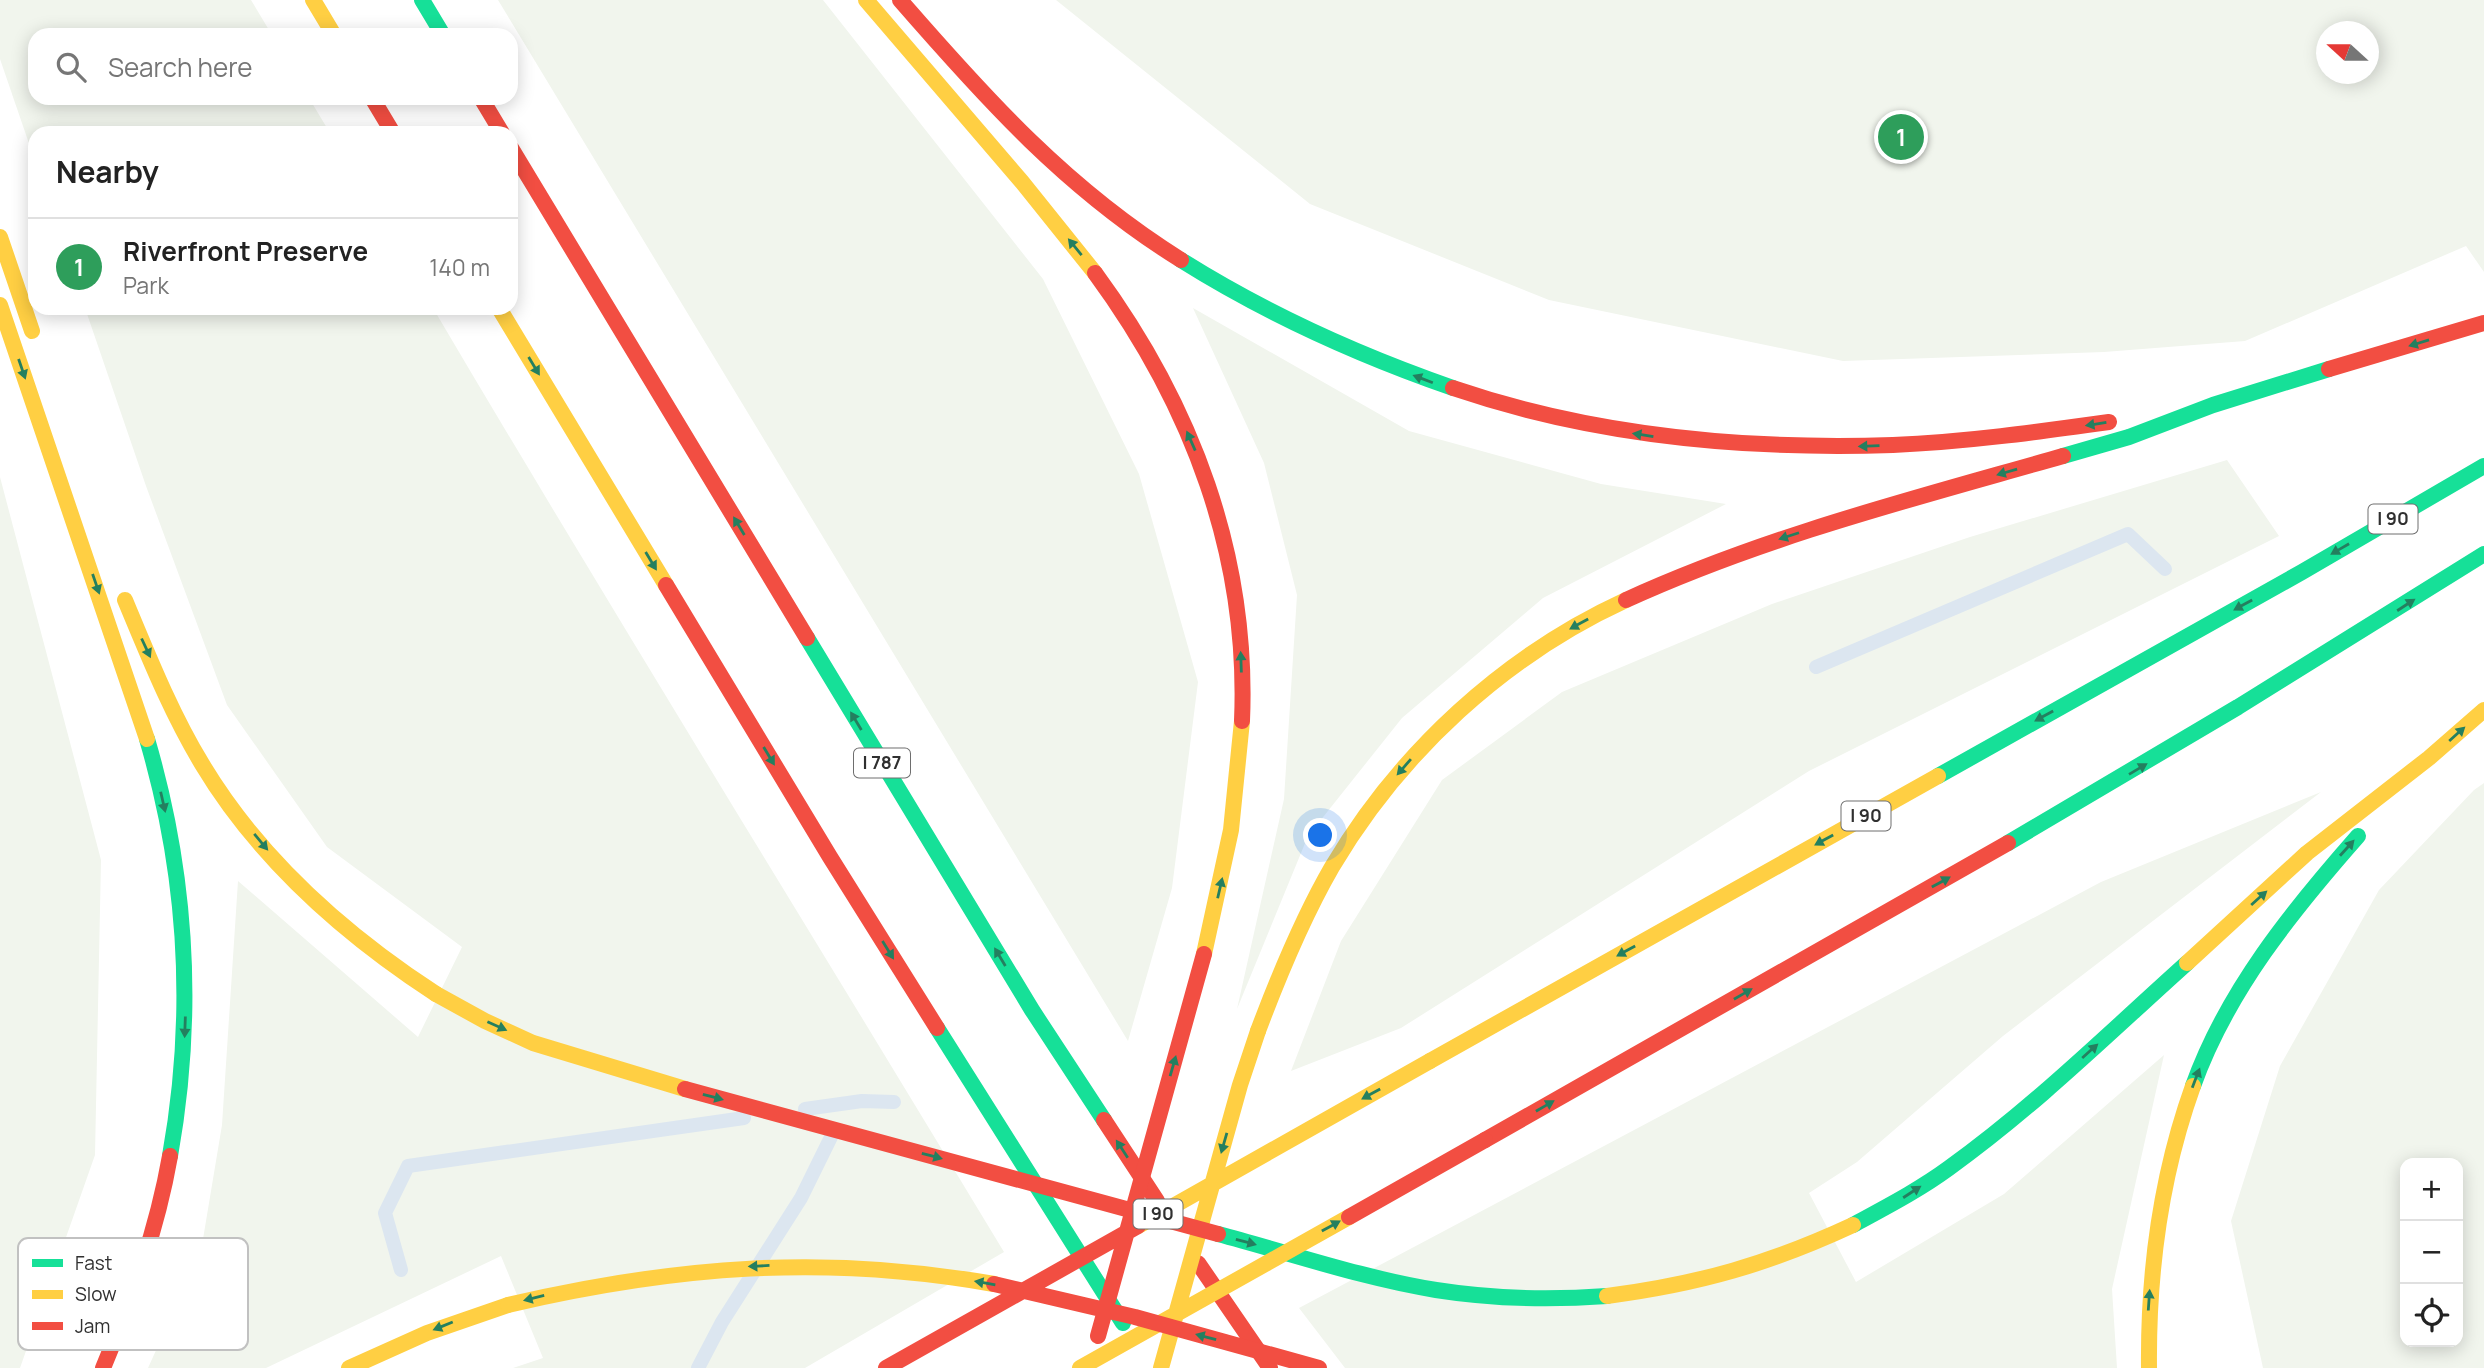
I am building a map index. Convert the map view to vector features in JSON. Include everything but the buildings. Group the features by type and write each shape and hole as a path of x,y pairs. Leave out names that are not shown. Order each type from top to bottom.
{"highway":[{"path":"313,0 330,28"},
{"path":"422,0 439,28"},
{"path":"866,0 1045,209 1117,303 1145,346 1198,455 1232,581 1240,642 1243,702 1233,817 1223,875 1204,954 1089,1368"},
{"path":"900,0 1025,138 1067,177 1171,254 1224,287 1327,340 1380,363 1497,404 1604,429 1663,438 1800,447 1926,444 1989,439 2211,405"},
{"path":"376,105 389,126"},
{"path":"485,105 498,126"},
{"name":"I 787","path":"518,160 1032,1010 1124,1153 1270,1368"},
{"path":"0,237 35,340"},
{"path":"0,304 114,637 150,751 175,857 187,982 185,1040 169,1166 152,1238"},
{"path":"503,315 745,718 918,998 1128,1331 1152,1361"},
{"path":"1152,1361 1258,1031 1289,946 1308,906 1357,828 1388,786 1424,745 1459,711 1535,651 1621,602 1670,580 1770,542 2128,438 2211,405 2484,323"},
{"name":"I 90","path":"886,1368 2302,572 2484,466"},
{"path":"1080,1368 2072,808 2349,642 2484,555"},
{"path":"119,583 133,621 180,725 210,776 239,816 302,888 346,929 395,969 485,1021 533,1043 632,1074 1320,1262 1440,1290 1531,1298 1628,1295 1682,1286 1773,1260 1853,1225 1900,1200 1949,1168 2042,1095 2307,853 2430,758 2484,710"},
{"path":"2149,1368 2150,1282 2162,1193 2196,1076 2223,1020 2256,964 2296,908 2430,758"},
{"path":"349,1368 452,1323 508,1305 626,1279 704,1269 785,1265 867,1268 947,1276 1036,1292 1319,1368"},
{"path":"103,1368 112,1350"}],"shaded area":[{"path":"0,0 251,0 268,28 28,28 28,105 313,105 326,126 28,126 28,141 0,59"},
{"path":"498,0 823,0 1043,279 1139,474 1198,682 1172,888 1128,1041 518,33 518,28 515,28"},
{"path":"1056,0 2484,0 2484,272 2466,246 2245,341 2104,352 1843,361 1549,300 1310,204"},
{"path":"1193,308 1409,431 1601,484 1726,504 1543,598 1402,718 1308,836 1237,1009 1284,799 1297,595 1264,463"},
{"path":"87,315 437,315 1004,1252 805,1368 513,1368 543,1358 501,1256 266,1368 148,1368 156,1350 248,1350 248,1238 203,1238 222,1125 238,881 418,1037 462,947 327,847 227,705 146,486"},
{"path":"2227,460 2279,536 1809,771 1401,1028 1291,1071 1341,941 1442,780 1562,692 1772,604 1970,537"},
{"path":"0,477 101,860 95,1155 66,1238 18,1238 18,1350 26,1350 20,1368 0,1368"},
{"path":"2484,783 2484,1368 2263,1368 2231,1221 2280,1066 2379,890 2474,790"},
{"path":"2321,792 2003,1036 1857,1162 1809,1193 1856,1282 2004,1194 2164,1055 2112,1289 2117,1368 1345,1368 1299,1308 2101,882"}],"waterway":[{"path":"1816,667 2128,534 2165,569"},
{"path":"805,1109 862,1101 894,1102"},
{"path":"401,1270 385,1213 408,1166 744,1118"},
{"path":"698,1368 722,1322 801,1198 833,1133"}],"traffic: fast":[{"path":"422,0 439,28"},
{"path":"1181,260 1280,316 1383,362 1453,388"},
{"path":"2063,456 2129,437 2213,405 2329,369"},
{"path":"1938,776 2302,572 2484,466"},
{"path":"2008,843 2238,707 2484,554"},
{"path":"807,638 1032,1010 1104,1120"},
{"path":"147,739 171,842 183,946 183,1051 170,1156"},
{"path":"2193,1086 2207,1051 2243,985 2309,893 2358,836"},
{"path":"1853,1225 1926,1184 1980,1145 2071,1069 2187,963"},
{"path":"937,1028 1123,1323"},
{"path":"1218,1234 1353,1272 1436,1290 1522,1298 1607,1296"}],"traffic: slow":[{"path":"313,0 330,28"},
{"path":"866,0 1022,182 1095,273"},
{"path":"0,237 32,331"},
{"path":"0,305 147,739"},
{"path":"503,315 666,585"},
{"path":"125,600 180,725 202,764 250,832 277,863 337,920 436,994"},
{"path":"1258,1031 1274,989 1321,887 1359,825 1389,785 1459,711 1497,679 1538,649 1626,600"},
{"path":"2187,963 2307,853 2429,758 2484,710"},
{"path":"1204,954 1231,830 1242,721"},
{"path":"1430,1061 1938,776"},
{"path":"436,994 533,1043 685,1089"},
{"path":"1161,1368 1240,1085 1258,1031"},
{"path":"1138,1226 1430,1061"},
{"path":"2149,1368 2151,1296 2158,1225 2172,1155 2193,1086"},
{"path":"1080,1368 1349,1217"},
{"path":"1607,1296 1733,1271 1792,1251 1853,1225"},
{"path":"508,1305 631,1281 750,1269 870,1269 994,1284"},
{"path":"349,1368 427,1333 508,1305"}],"traffic: jam":[{"path":"900,0 1030,141 1101,203 1181,260"},
{"path":"376,105 389,126"},
{"path":"485,105 498,126"},
{"path":"518,160 807,638"},
{"path":"1095,273 1160,375 1186,429 1207,485 1224,542 1236,600 1242,660 1242,721"},
{"path":"2329,369 2484,323"},
{"path":"1453,388 1560,418 1615,428 1725,442 1781,445 1920,444 2109,422"},
{"path":"1626,600 1679,577 1787,537 2063,456"},
{"path":"666,585 937,1028"},
{"path":"1485,1140 2008,843"},
{"path":"1098,1336 1204,954"},
{"path":"685,1089 1218,1234"},
{"path":"1104,1120 1157,1201"},
{"path":"1349,1217 1485,1140"},
{"path":"150,1238 170,1156"},
{"path":"886,1368 1138,1226"},
{"path":"1198,1263 1270,1368"},
{"path":"994,1284 1135,1317 1319,1368"},
{"path":"103,1368 110,1350"}],"place":[{"name":"Riverfront Preserve","path":"1901,137"}]}
